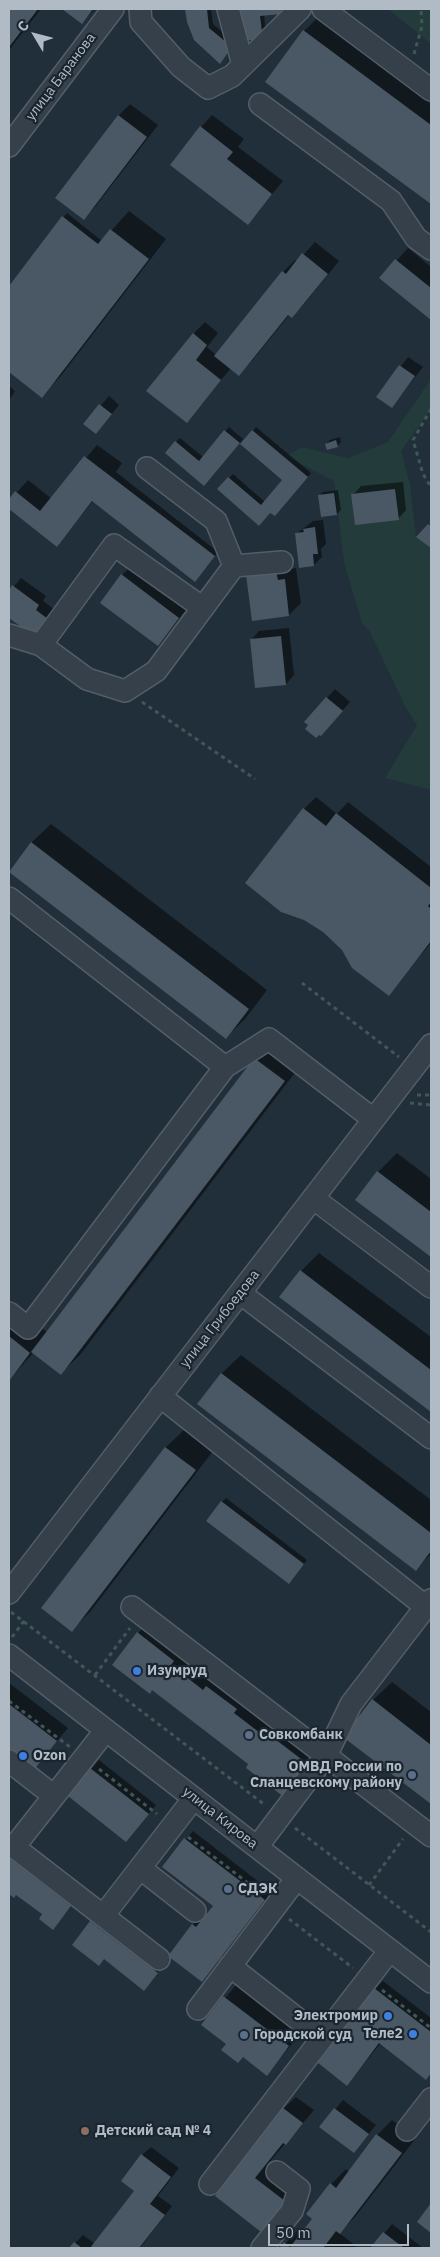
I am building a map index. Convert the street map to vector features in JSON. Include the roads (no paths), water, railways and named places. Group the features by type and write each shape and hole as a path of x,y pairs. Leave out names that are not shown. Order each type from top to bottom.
{"street":[{"name":"улица Баранова","path":"9,146 113,9"},
{"path":"140,9 141,22 181,67 208,88 232,76 300,9"},
{"path":"228,9 243,65"},
{"path":"323,9 431,90"},
{"path":"260,104 391,201 416,238 431,249"},
{"path":"147,468 216,521 234,566"},
{"path":"41,645 114,545 203,608"},
{"path":"9,636 41,645 87,679 125,691 156,671 234,566 282,562"},
{"path":"9,898 225,1067"},
{"path":"9,1313 28,1328 225,1067 269,1039 373,1119"},
{"name":"улица Грибоедова","path":"9,1593 431,1045"},
{"path":"313,1198 431,1287"},
{"path":"240,1293 431,1438"},
{"path":"160,1396 428,1604 351,1704 327,1754 257,1847"},
{"path":"136,1610 327,1754 423,1830"},
{"name":"улица Кирова","path":"9,1655 431,1982"},
{"path":"106,1730 14,1848 159,1959"},
{"path":"9,1761 54,1796"},
{"path":"103,1916 194,1798"},
{"path":"140,1868 195,1911"},
{"path":"198,2009 297,1878"},
{"path":"210,2184 390,1950"},
{"path":"230,1966 322,2038"},
{"path":"407,2130 431,2099"},
{"path":"262,2248 292,2211 299,2189 277,2172"}],"place":[{"name":"Изумруд","path":"137,1671"},
{"name":"Совкомбанк","path":"249,1735"},
{"name":"Ozon","path":"23,1756"},
{"name":"ОМВД России по Сланцевскому району","path":"412,1775"},
{"name":"СДЭК","path":"228,1889"},
{"name":"Электромир","path":"388,2016"},
{"name":"Теле2","path":"413,2034"},
{"name":"Городской суд","path":"244,2035"},
{"name":"Детский сад № 4","path":"85,2131"}]}
